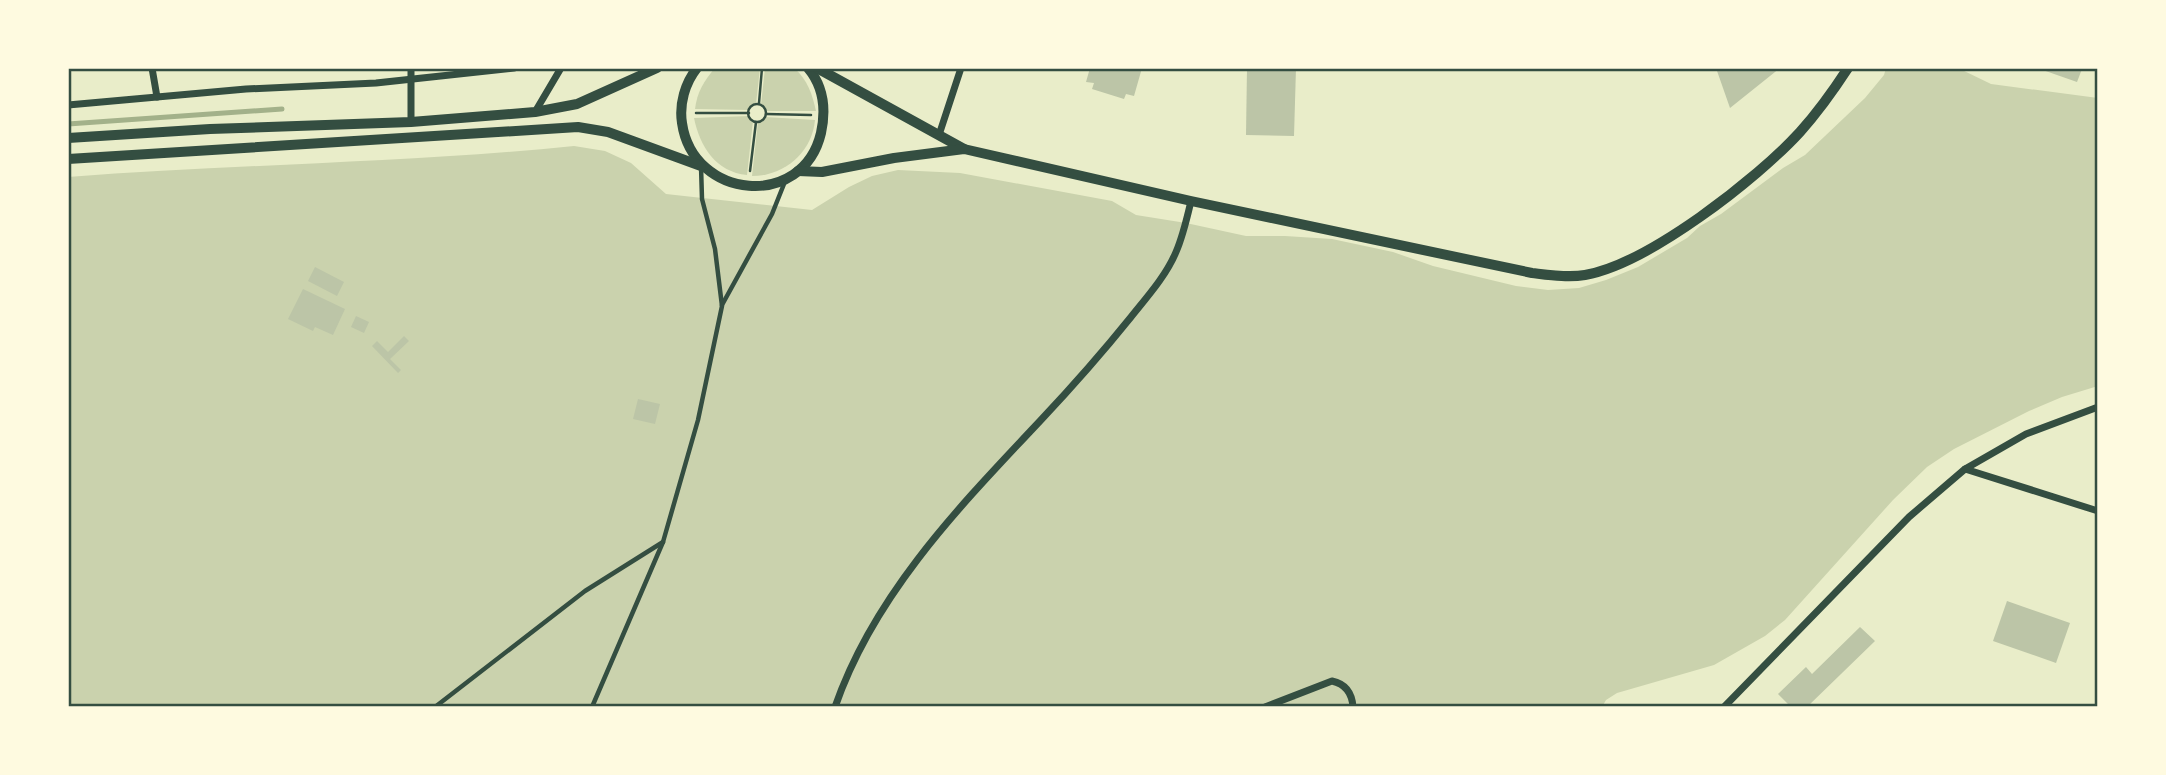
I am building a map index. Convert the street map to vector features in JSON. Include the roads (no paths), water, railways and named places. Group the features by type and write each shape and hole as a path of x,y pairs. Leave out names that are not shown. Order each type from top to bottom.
{"street":[{"path":"152,68 157,97"},
{"path":"411,68 411,122"},
{"path":"68,105 246,89 376,83 514,68"},
{"path":"535,112 561,68"},
{"path":"68,138 210,129 411,122 535,112 577,104 657,68"},
{"path":"697,68 684,91 680,113 684,136 701,166"},
{"path":"68,159 578,127 608,132 701,166 723,181 748,187 768,186 798,171 818,146 825,116 822,94 808,68"},
{"path":"817,68 964,149 1191,201 1532,273 1553,275 1584,275 1606,269 1641,254 1697,219 1753,175 1799,133 1848,68"},
{"path":"939,135 961,68"},
{"path":"798,171 822,172 894,158 964,149"},
{"path":"835,707 844,678 873,624 923,551 971,495 1085,374 1150,294 1176,253 1191,201"},
{"path":"1724,707 1909,517 1965,469 2026,434 2098,407"},
{"path":"1965,469 2098,511"},
{"path":"1265,707 1332,681 1342,683 1349,690 1353,707"}],"lane":[{"path":"701,166 702,199 715,249 722,306"},
{"path":"592,707 663,542 698,420 722,306 772,214 786,179"},
{"path":"435,707 585,591 663,542"}],"waterway":[{"path":"68,124 282,109"}]}
